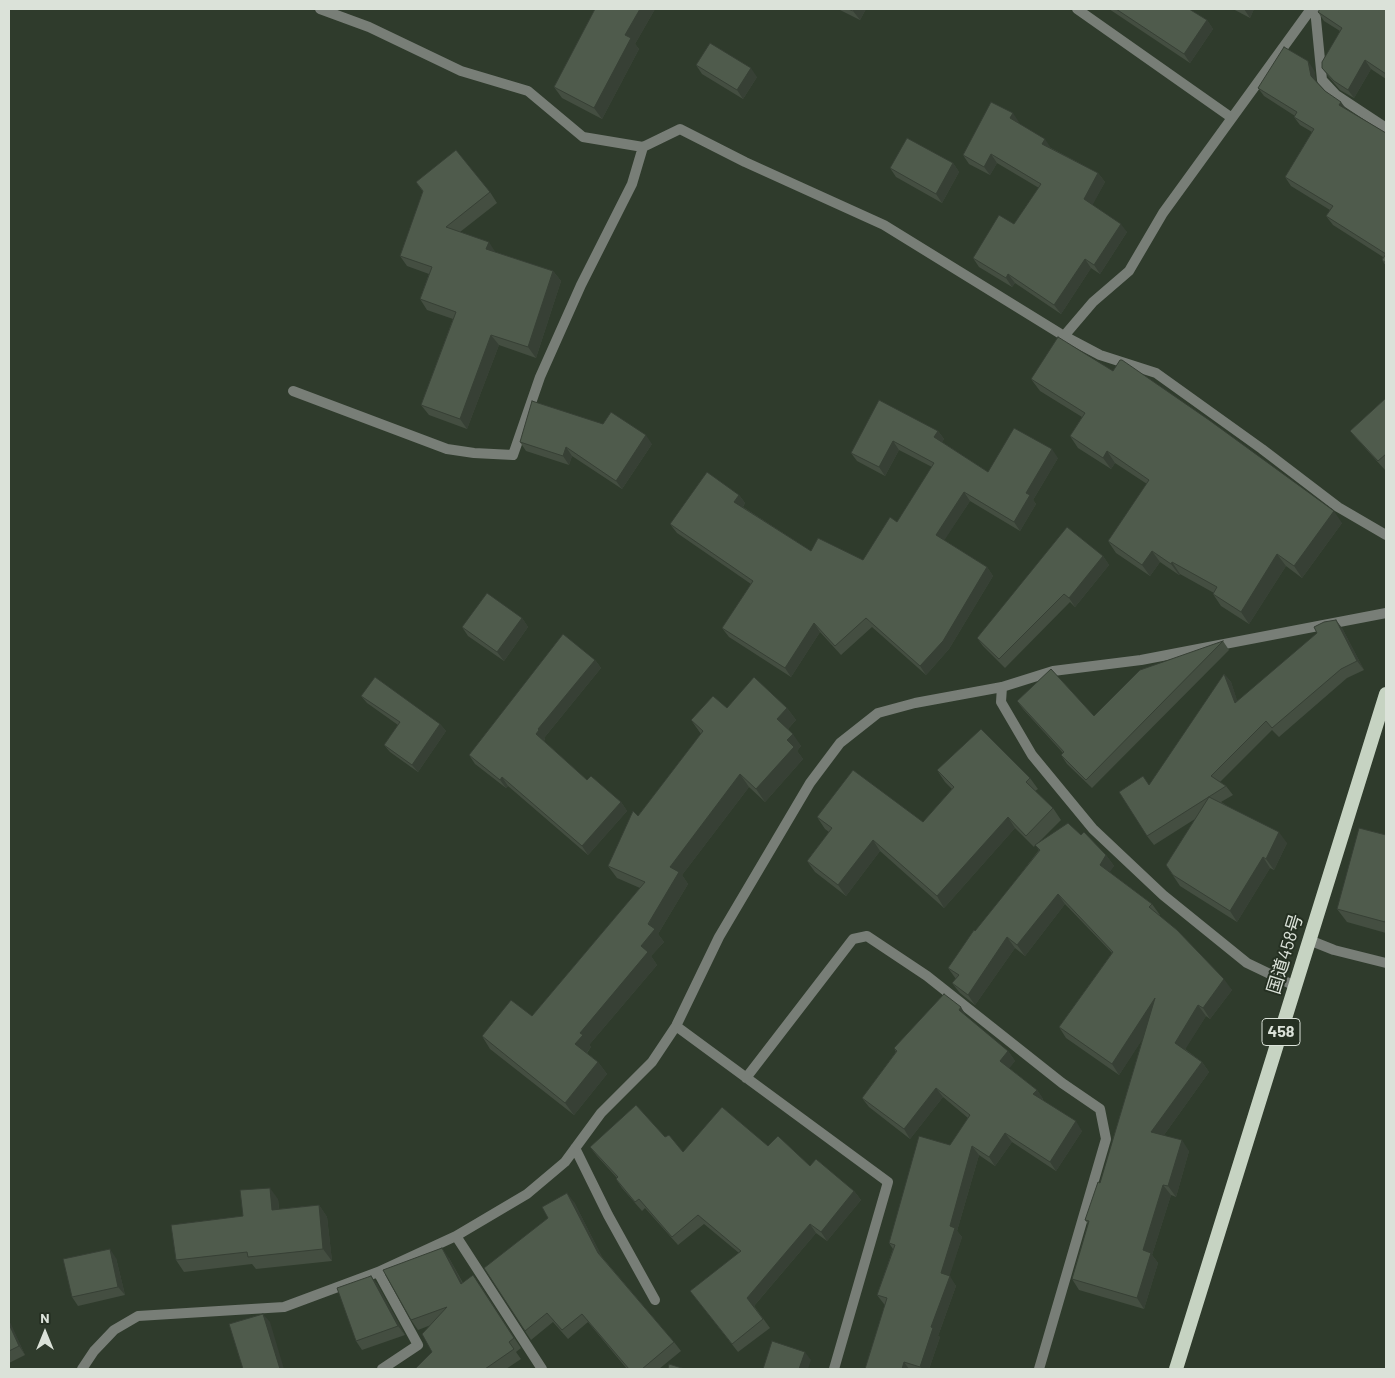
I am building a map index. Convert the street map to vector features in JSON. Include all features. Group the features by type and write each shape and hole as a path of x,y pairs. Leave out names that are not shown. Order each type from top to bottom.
{"highway":[{"name":"国道458号","path":"1176,1369 1386,694"}],"lane":[{"path":"320,9 368,27 461,71 528,91 582,137 643,147 680,129 745,162 884,225 1064,336 1100,355 1156,373 1262,449 1338,507 1386,535"},
{"path":"1078,9 1232,118"},
{"path":"1064,336 1093,302 1129,271 1163,213 1311,9"},
{"path":"1315,9 1322,80 1336,95 1386,128"},
{"path":"292,391 448,449 474,453 513,455 540,377 581,285 632,184 643,147"},
{"path":"82,1369 94,1351 114,1330 138,1316 284,1307 378,1272 456,1236 527,1194 565,1162 601,1113 652,1062 676,1026 719,938 810,783 840,743 878,713 914,703 1002,687 1053,671 1141,660 1386,613"},
{"path":"1002,687 1000,702 1032,755 1094,829 1163,894 1247,963 1295,986"},
{"path":"746,1078 852,939 867,936 927,976 1062,1083 1100,1109 1106,1139 1039,1369"},
{"path":"1309,940 1334,950 1386,964"},
{"path":"676,1026 888,1182 834,1369"},
{"path":"575,1148 608,1216 655,1300"},
{"path":"456,1236 542,1369"},
{"path":"378,1272 418,1345 382,1369"}],"building":[{"path":"595,9 640,9 625,35 631,38 594,108 554,87"},
{"path":"1116,9 1189,9 1207,20 1184,54"},
{"path":"1320,9 1386,9 1386,74 1365,60 1348,90 1334,81 1322,68 1322,62 1342,28 1318,12"},
{"path":"710,43 751,68 737,90 696,65"},
{"path":"1284,47 1308,61 1311,76 1325,91 1341,102 1339,105 1386,133 1386,254 1326,216 1333,206 1285,177 1314,129 1294,117 1297,112 1258,88"},
{"path":"991,102 1013,113 1010,118 1045,139 1042,144 1098,173 1084,199 1121,224 1094,265 1085,259 1054,305 1008,274 1006,278 973,258 999,215 1014,224 1041,184 991,154 984,167 963,155"},
{"path":"907,138 953,163 936,194 890,168"},
{"path":"456,150 490,192 446,227 489,242 486,249 553,271 528,347 491,335 460,419 421,405 456,312 420,299 432,267 400,256 423,191 416,182"},
{"path":"1386,254 1386,263 1382,260"},
{"path":"1058,337 1113,371 1120,360 1122,360 1209,420 1334,511 1294,566 1277,554 1241,612 1213,594 1217,587 1172,562 1171,564 1152,551 1142,565 1108,541 1149,480 1107,451 1103,458 1070,436 1085,413 1031,379"},
{"path":"1386,398 1386,454 1378,461 1350,431"},
{"path":"879,400 938,431 934,437 988,472 1014,428 1052,449 1026,493 1030,495 1014,522 964,492 936,535 987,567 943,641 920,666 866,618 835,646 814,623 785,668 722,628 753,581 670,524 707,472 739,495 734,502 811,551 818,538 863,560 890,517 897,522 934,463 893,441 879,467 851,453"},
{"path":"532,401 603,424 611,412 646,435 616,481 566,447 563,456 520,442"},
{"path":"1067,527 1103,556 1069,598 1064,594 999,659 977,638"},
{"path":"487,593 522,618 497,652 462,627"},
{"path":"1336,620 1357,661 1341,669 1272,728 1266,721 1211,776 1226,786 1147,836 1119,792 1143,776 1149,785 1224,674 1235,703 1317,633 1314,627 1324,622"},
{"path":"563,634 595,660 538,729 536,734 587,780 591,776 621,802 582,846 502,777 500,780 469,755"},
{"path":"1223,641 1086,780 1061,755 1064,752 1017,701 1051,669 1094,716 1140,670"},
{"path":"375,677 440,724 412,765 384,745 400,722 361,696"},
{"path":"754,677 787,708 777,719 793,734 787,740 794,747 756,789 740,774 670,867 679,872 648,924 655,929 641,946 648,952 580,1033 583,1035 575,1044 598,1062 565,1103 482,1036 511,1000 532,1016 645,882 608,866 633,811 638,816 703,731 691,720 713,696 727,708"},
{"path":"981,729 1030,778 1026,782 1053,808 1026,836 1008,817 937,896 873,840 838,885 807,861 832,828 817,817 853,770 923,822 954,787 937,770"},
{"path":"1209,797 1279,832 1266,859 1263,857 1230,911 1173,875 1166,865"},
{"path":"1068,823 1081,835 1084,832 1106,855 1100,865 1152,904 1149,907 1177,930 1224,979 1203,1008 1198,1005 1175,1043 1202,1062 1151,1132 1182,1140 1168,1186 1163,1185 1143,1250 1151,1253 1137,1298 1072,1279 1089,1221 1085,1220 1098,1182 1100,1183 1155,998 1112,1064 1059,1027 1113,952 1058,894 1017,945 1007,937 968,995 952,983 959,975 948,968 974,930 1040,850 1035,845"},
{"path":"1359,828 1386,835 1385,922 1337,909"},
{"path":"944,994 961,1007 959,1010 1008,1051 1000,1061 1037,1090 1033,1094 1076,1121 1050,1162 1005,1133 989,1157 972,1146 950,1226 955,1228 941,1273 950,1276 931,1327 933,1328 920,1367 904,1362 902,1369 865,1369 887,1298 877,1295 895,1245 889,1243 919,1136 950,1145 970,1115 936,1088 904,1129 862,1098 897,1051 894,1048"},
{"path":"636,1105 665,1137 669,1135 683,1152 722,1107 768,1146 778,1136 810,1166 816,1159 854,1191 821,1232 810,1224 747,1298 763,1319 732,1344 690,1291 741,1251 698,1215 672,1237 639,1199 635,1202 616,1179 618,1177 590,1147"},
{"path":"270,1188 272,1210 319,1205 323,1249 248,1257 247,1252 176,1260 171,1225 243,1216 240,1190"},
{"path":"567,1193 598,1253 674,1342 642,1369 629,1369 582,1314 562,1330 547,1313 525,1331 484,1268 548,1218 542,1207"},
{"path":"442,1248 461,1284 473,1275 514,1338 509,1342 514,1349 485,1369 415,1369 432,1352 422,1334 447,1307 411,1320 383,1270"},
{"path":"110,1249 118,1287 72,1297 63,1259"},
{"path":"371,1276 398,1326 356,1341 337,1288"},
{"path":"263,1314 280,1369 243,1369 229,1324"},
{"path":"9,1324 19,1346 9,1351"},
{"path":"772,1341 805,1352 799,1369 763,1369"},
{"path":"669,1364 685,1369 668,1369"}]}
